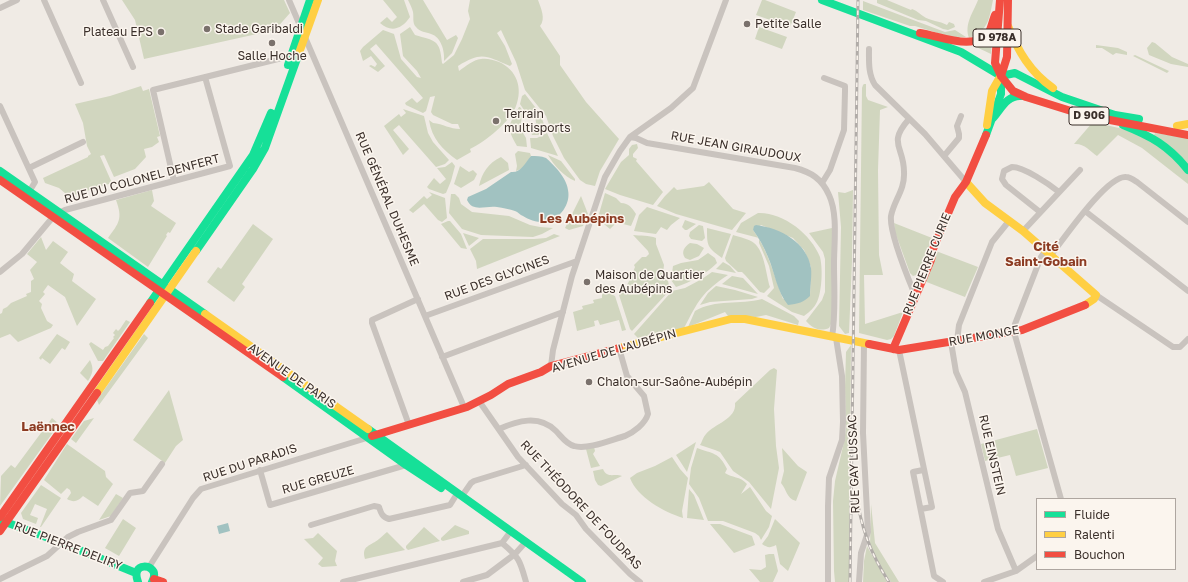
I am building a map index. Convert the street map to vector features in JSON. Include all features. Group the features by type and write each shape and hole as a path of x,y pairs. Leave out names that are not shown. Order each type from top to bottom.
{"main road":[{"path":"164,290 253,155 268,119 310,0"},
{"path":"0,531 2,520 164,290 253,169 265,148 318,0"},
{"name":"D 906","path":"822,0 961,52 1001,76 1013,92 1026,97 1084,115 1188,135"},
{"path":"913,33 936,35 964,43 975,41 985,36 989,31 994,22 999,0"},
{"name":"D 978A","path":"999,0 995,63 1001,76"},
{"name":"D 978A","path":"1001,76 1007,57 1008,0"},
{"path":"1008,26 1019,53 1028,67 1044,82 1057,90 1062,97"},
{"name":"D 906","path":"1001,76 1015,73 1062,97 1115,115 1188,128"},
{"path":"985,134 993,118 1000,94 1001,76"},
{"path":"985,134 992,91 1001,76"},
{"path":"993,118 1012,97 1017,95 1026,97"},
{"path":"1115,121 1155,138 1174,152 1188,170"},
{"path":"1177,126 1188,124"},
{"name":"RUE PIERRE CURIE","path":"896,349 915,295 931,260 933,249 955,197 966,182 985,134"},
{"name":"AVENUE DE PARIS","path":"0,171 29,192 56,215 458,497 582,582"},
{"name":"AVENUE DE PARIS","path":"3,182 37,206 81,228 164,290"},
{"path":"966,182 985,203 1023,231 1096,295"},
{"name":"RUE MONGE","path":"864,343 896,349 954,342 1014,332 1082,307 1090,302 1096,295"},
{"name":"AVENUE DE L'AUBÉPIN","path":"372,436 464,407 479,401 508,384 541,372 551,366 722,321 738,319 864,343"},
{"name":"AVENUE DE PARIS","path":"372,436 406,465 458,497 574,582"},
{"name":"RUE PIERRE DELIRY","path":"2,520 136,573"},
{"path":"138,582 136,573 140,567 146,566 153,571 153,580 163,582"}],"street":[{"path":"0,8 17,0"},
{"path":"44,0 81,83"},
{"path":"103,0 133,68"},
{"name":"RUE GÉNÉRAL DUHESME","path":"289,0 306,35 464,407"},
{"path":"551,366 553,350 577,261 605,178 620,151 630,137 671,108 693,88 726,0"},
{"path":"869,49 872,80 909,118 966,182"},
{"path":"297,57 313,53"},
{"path":"174,181 153,90 282,58"},
{"name":"RUE DU COLONEL DENFERT","path":"56,215 65,210 230,166 205,77"},
{"path":"822,183 830,170 844,130 845,92 845,86 824,78"},
{"path":"0,106 35,182 29,192 25,193 3,182"},
{"path":"944,156 959,138 957,126 961,116"},
{"path":"909,118 901,128 898,138 897,144 904,164 904,180 903,187 892,211 891,226 915,295"},
{"name":"RUE JEAN GIRAUDOUX","path":"630,137 646,143 806,170 822,183 831,199 834,213 834,338 842,376 843,422 842,440 829,478 828,582"},
{"path":"29,168 83,142"},
{"path":"1040,212 1006,185 1002,179 1004,171 1012,167 1020,169 1053,187 1059,192"},
{"path":"1023,231 1080,170"},
{"path":"1061,498 1014,332 1014,324 1041,257 1048,253 1101,193 1117,180 1126,177 1131,178 1188,222"},
{"path":"1085,211 1188,291"},
{"path":"0,271 22,254 56,215"},
{"name":"RUE EINSTEIN","path":"1009,220 992,242 958,326 954,342 956,372 965,392 998,529 1016,571"},
{"name":"RUE DES GLYCINES","path":"425,316 577,261"},
{"path":"1096,295 1173,347 1180,347 1188,339"},
{"path":"409,424 372,324 372,320 418,299"},
{"path":"442,357 563,312"},
{"name":"RUE GAY LUSSAC","path":"859,582 861,553 868,532 863,433 864,343"},
{"path":"499,429 523,420 539,421 554,429 569,444 578,447 625,436 631,433 646,420 648,414 644,396 627,376 619,348"},
{"path":"896,349 932,507 921,509"},
{"name":"RUE THÉODORE DE FOUDRAS","path":"479,401 518,457 567,508 576,515 586,529 630,574 640,582"},
{"name":"RUE DU PARADIS","path":"149,567 197,492 201,489 372,436"},
{"path":"0,579 9,576 47,556 68,537 111,520 130,493 144,491 162,464"},
{"name":"RUE GREUZE","path":"260,470 270,505 406,465"},
{"path":"311,525 374,506 379,507 385,518 389,519 450,505 471,482 526,465"},
{"path":"924,470 913,472 934,576 943,582"},
{"path":"344,582 502,543 508,535"},
{"path":"502,543 515,554 520,561 526,582"},
{"path":"463,582 487,575 515,554 523,545"},
{"path":"984,582 1016,571 1036,557"},
{"path":"9,576 12,582"}],"green space":[{"name":"Stade Garibaldi","path":"122,0 284,0 290,13 275,30 144,59 135,20"},
{"path":"383,0 404,0 410,17 400,27 392,29 380,23 387,17 392,22 397,17"},
{"path":"408,0 423,0 447,40 456,35 458,38 452,53 444,61 444,53 440,41 431,34 418,29 415,25 412,8"},
{"path":"470,0 538,0 543,17 540,26 560,56 560,65 586,102 619,139 600,171 595,186 586,184 580,180 564,158 553,136 546,116 525,90 516,62 501,30 497,33 505,46 512,64 510,66 489,58 479,57 466,61 458,66 459,71 472,62 483,59 499,62 505,65 517,80 519,93 516,106 509,118 497,130 470,149 471,152 457,160 438,143 430,127 429,120 433,123 460,129 458,124 452,124 433,115 431,112 435,96 430,97 426,111 423,113 406,105 405,103 412,98 417,103 423,98 376,44 370,49 385,66 378,72 369,66 371,65 375,67 377,64 371,56 363,61 360,51 383,30 394,34 401,59 417,77 421,78 417,71 403,56 400,34 410,27 415,35 435,42 440,49 443,64 454,55 462,39 470,19 468,11"},
{"path":"762,0 796,12 790,27 756,15"},
{"path":"877,0 887,0 911,10 912,9 929,19 947,25 949,22 954,24 955,27 948,30 943,29 926,21 918,20 877,3"},
{"path":"978,0 993,0 987,23 981,31 969,38 968,23"},
{"path":"863,1 945,32 955,30 966,37 960,37 957,39 915,26 910,26 863,10"},
{"path":"759,27 787,37 782,49 755,39"},
{"path":"993,29 991,54 972,45"},
{"path":"1152,42 1172,57 1188,64 1188,67 1171,64 1149,55 1147,48"},
{"path":"1096,45 1118,48 1127,52 1127,55 1116,53 1113,55 1102,48 1096,48"},
{"path":"1135,55 1169,71 1167,73 1133,56"},
{"path":"864,84 866,84 866,96 868,100 888,107 880,110 878,170 879,255 883,275 864,275 865,324 903,312 894,336 887,340 859,333 862,88"},
{"path":"141,86 143,91 149,89 160,136 157,137 159,142 152,147 144,149 146,157 135,169 114,177 104,155 100,156 112,183 68,197 59,188 45,183 43,178 88,157 91,154 87,146 83,123 75,104 110,96"},
{"path":"525,94 539,112 524,110 520,104 522,96"},
{"path":"519,107 523,111 520,128 526,138 527,147 517,146 510,130 511,123"},
{"path":"403,109 424,116 428,133 433,142 449,160 445,164 436,167 399,125 393,130 409,149 403,155 384,126 399,114 401,117 406,113"},
{"path":"535,115 541,116 546,130 538,135 532,135 531,132 536,123"},
{"path":"1092,123 1132,131 1160,143 1188,174 1188,184 1142,148 1118,135 1097,156 1084,146 1074,144"},
{"path":"547,133 558,156 531,148 530,138 537,138"},
{"path":"1155,133 1188,138 1188,166 1154,135"},
{"path":"637,144 638,148 633,154 633,157 637,159 636,161 663,192 653,205 605,189 621,162 629,155 629,149 632,145"},
{"path":"518,151 530,153 531,156 523,168 516,171 517,166 515,154"},
{"path":"548,155 561,161 575,181 560,170"},
{"path":"501,157 508,163 509,170 479,186 489,165"},
{"path":"452,162 455,166 446,193 443,194 429,189 427,187 434,178 440,184 446,179 437,168 445,167"},
{"path":"460,166 469,172 473,170 477,174 474,180 461,188 454,184"},
{"path":"709,182 733,209 746,213 732,230 676,214 657,206 674,187 677,190 704,186"},
{"path":"152,190 154,201 151,206 176,223 170,233 168,232 166,235 167,236 148,267 108,238 119,220 116,200"},
{"path":"853,190 849,333 845,334 839,326 841,227 838,192 845,193"},
{"path":"429,192 445,198 447,218 442,222 438,220 424,204 413,213 409,210 424,196 427,199 432,195"},
{"path":"605,193 616,198 621,203 630,206 636,214 631,226 623,224 619,220 610,229 599,220 599,214"},
{"path":"451,194 455,194 459,198 461,204 472,212 509,216 530,225 553,228 533,237 481,235 462,229 449,213"},
{"path":"581,196 588,214 583,226 569,230 565,228"},
{"path":"647,207 680,218 667,230 661,227 656,234 634,231 639,215"},
{"path":"758,213 777,216 795,226 816,248 821,264 822,278 820,290 815,306 804,316 792,312 767,296 774,288 769,266 759,243 759,239 770,263 783,299 810,295 811,267 804,250 793,238 761,225 753,230 758,238 736,232 741,223"},
{"path":"685,220 696,224 685,230 682,227"},
{"path":"450,221 461,234 467,249 461,248 441,224"},
{"path":"894,223 932,238 919,274 913,276 910,273 895,232"},
{"path":"253,224 273,239 242,284 245,287 234,302 207,282 218,267 221,269"},
{"path":"699,225 703,226 705,238 702,241 691,239 689,236 690,232"},
{"path":"707,228 731,234 722,258 709,246 707,239"},
{"path":"832,228 832,322 829,328 822,330 811,326 806,321 822,300 825,292 825,259 823,252 809,233"},
{"path":"463,233 479,238 469,246"},
{"path":"554,234 560,236 477,269 476,261 470,249 483,239 534,239 546,238"},
{"path":"633,235 656,238 656,244 664,265 663,274 668,281 670,290 632,331 630,329 619,295 628,282 635,267 634,265 642,257 646,257 649,254"},
{"path":"733,235 747,239 754,243 761,252 770,287 764,293 760,292 742,272 738,272 726,261 725,258"},
{"path":"41,237 46,250 53,241 68,252 60,263 74,274 72,281 96,299 77,326 65,297 48,285 43,292 45,294 39,301 42,304 41,308 47,321 53,325 51,328 18,342 10,334 0,338 0,314 2,313 3,309 11,303 27,296 26,294 31,292 31,281 34,279 30,270 37,262 27,254"},
{"path":"690,243 697,244 704,248 699,256 690,260 685,258 683,252 686,246"},
{"path":"936,251 978,267 965,297 924,281"},
{"path":"708,253 715,258 717,263 698,277 676,287 671,280 673,266 698,260"},
{"path":"723,262 730,266 736,273 716,269"},
{"path":"712,272 728,275 706,292 684,328 638,338 634,334 672,291 685,288"},
{"path":"732,276 743,278 758,294 722,284"},
{"path":"605,284 609,293 615,296 626,330 622,331 619,320 600,325 598,320 594,321 595,326 577,331 573,312 583,309 582,306 594,303 593,300 602,298 603,287"},
{"path":"716,286 758,297 752,299 710,302 700,305 708,293"},
{"path":"762,299 794,316 799,321 798,325 766,315 756,317 728,316 725,312 688,327 695,311 703,307"},
{"path":"126,320 130,322 103,361 98,361 89,344 91,342 103,350 114,338 113,337 115,335 113,333 116,329 118,331"},
{"path":"57,334 70,342 65,350 62,348 50,364 42,358 41,360 39,358"},
{"path":"144,334 148,338 99,405 97,400"},
{"path":"851,345 849,582 835,582 833,501 835,481 846,428 846,352"},
{"path":"90,360 92,371 88,381 80,373"},
{"path":"774,368 777,370 774,409 779,468 771,509 749,482 733,471 720,452 700,445 710,430 729,417 735,409 735,403"},
{"path":"169,390 183,440 176,446 165,463 133,440"},
{"path":"52,418 59,424 0,506 1,476 11,465 15,468"},
{"path":"94,418 76,443 71,439 84,421"},
{"path":"1037,429 1048,468 1016,476 1010,455 985,461 981,444"},
{"path":"696,442 687,472 676,455"},
{"path":"67,444 105,471 106,477 113,484 98,506 83,496 76,501 69,500 67,499 71,493 70,490 67,488 61,494 44,480"},
{"path":"594,447 595,451 593,454 600,466 591,468 586,449"},
{"path":"697,448 718,456 727,469 725,473 744,481 747,484 741,494 750,487 766,511 772,516 769,527 761,540 755,533 723,521 708,521 699,498 689,484 691,468"},
{"path":"782,448 798,466 807,472 796,501 788,496 781,483 784,471"},
{"path":"672,457 688,478 682,511 683,518 652,503 639,491 630,478 637,473"},
{"path":"603,469 609,475 622,476 601,486 598,485 593,471"},
{"path":"41,485 61,498 40,527 47,509 35,504 30,515 38,518 36,524 23,519 21,513"},
{"path":"689,489 694,495 704,520 687,518"},
{"path":"116,494 123,498 111,516 99,520"},
{"path":"871,504 875,543 899,582 891,582 880,566 870,546"},
{"path":"123,519 136,528 119,556 105,548"},
{"path":"775,519 800,543 788,571 780,564 776,545 769,547 762,544 768,536"},
{"path":"710,524 720,524 752,536 755,545 734,553"},
{"path":"455,525 469,531 469,534 443,541 441,540 441,538"},
{"path":"424,527 440,541 408,550 406,546"},
{"path":"387,532 405,550 365,559 364,551 366,548"},
{"path":"318,533 337,551 335,561 337,566 322,567 318,564 323,558 304,539 313,538"},
{"path":"867,546 887,582 863,582 864,561"},
{"path":"774,554 778,571 773,582 760,582 749,569 761,570 766,567 765,555"}],"water":[{"path":"531,156 546,158 559,171 567,184 568,200 563,210 556,218 546,222 537,222 528,219 516,211 493,207 480,208 473,206 467,200 468,197 486,189 511,172 518,171"},
{"path":"756,225 774,229 783,233 798,244 804,251 811,268 810,296 805,300 788,305 784,300 766,253 753,230 754,226"},
{"path":"228,523 230,531 219,534 217,526"}],"railway":[{"path":"850,582 858,0"},
{"path":"856,493 867,539 882,571 889,582"}],"traffic: fast":[{"path":"288,65 310,0"},
{"path":"822,0 961,52 1001,76"},
{"path":"196,251 253,169 265,148 299,53"},
{"path":"1001,76 1015,73 1062,97 1115,115 1139,119"},
{"path":"986,135 1001,94 1001,76"},
{"path":"993,118 1008,100 1016,96 1021,96"},
{"path":"150,303 253,155 271,113"},
{"path":"1123,125 1142,133 1159,143 1174,154 1188,170"},
{"path":"0,171 205,314"},
{"path":"283,377 406,465 441,488"},
{"path":"368,429 582,582"},
{"path":"0,520 136,573"},
{"path":"138,582 136,575 137,571 144,567 148,567 154,572 152,582"}],"traffic: slow":[{"path":"299,53 318,0"},
{"path":"1008,26 1016,44 1031,68 1053,88"},
{"path":"987,125 992,91 1000,77"},
{"path":"1177,126 1188,124"},
{"path":"966,182 985,203 1023,231 1096,295 1094,299 1085,305"},
{"path":"97,393 196,251"},
{"path":"205,314 368,429"},
{"path":"619,348 731,319 745,319 869,344"}],"traffic: jam":[{"path":"1000,0 995,63 1001,76 1013,91 1026,97 1084,115 1188,135"},
{"path":"1001,76 1007,57 1008,0"},
{"path":"920,33 958,41 976,41 984,37 990,30 995,15"},
{"path":"893,349 931,260 933,249 955,197 966,182 986,135"},
{"path":"0,180 283,377"},
{"path":"0,517 150,303"},
{"path":"869,344 899,350 1022,330 1085,305"},
{"path":"372,436 467,407 491,395 508,384 541,372 551,366 619,348"},
{"path":"0,531 97,393"},
{"path":"154,579 163,582"}],"place":[{"name":"Petite Salle","path":"747,24"},
{"name":"Stade Garibaldi","path":"207,29"},
{"name":"Plateau EPS","path":"161,32"},
{"name":"Salle Hoche","path":"272,43"},
{"name":"Terrain multisports","path":"496,121"},
{"name":"Maison de Quartier des Aubépins","path":"587,282"},
{"name":"Chalon-sur-Saône-Aubépin","path":"589,382"}],"district":[{"name":"Les Aubépins","path":"582,219"},
{"name":"Cité Saint-Gobain","path":"1046,254"},
{"name":"Laënnec","path":"48,427"}]}
